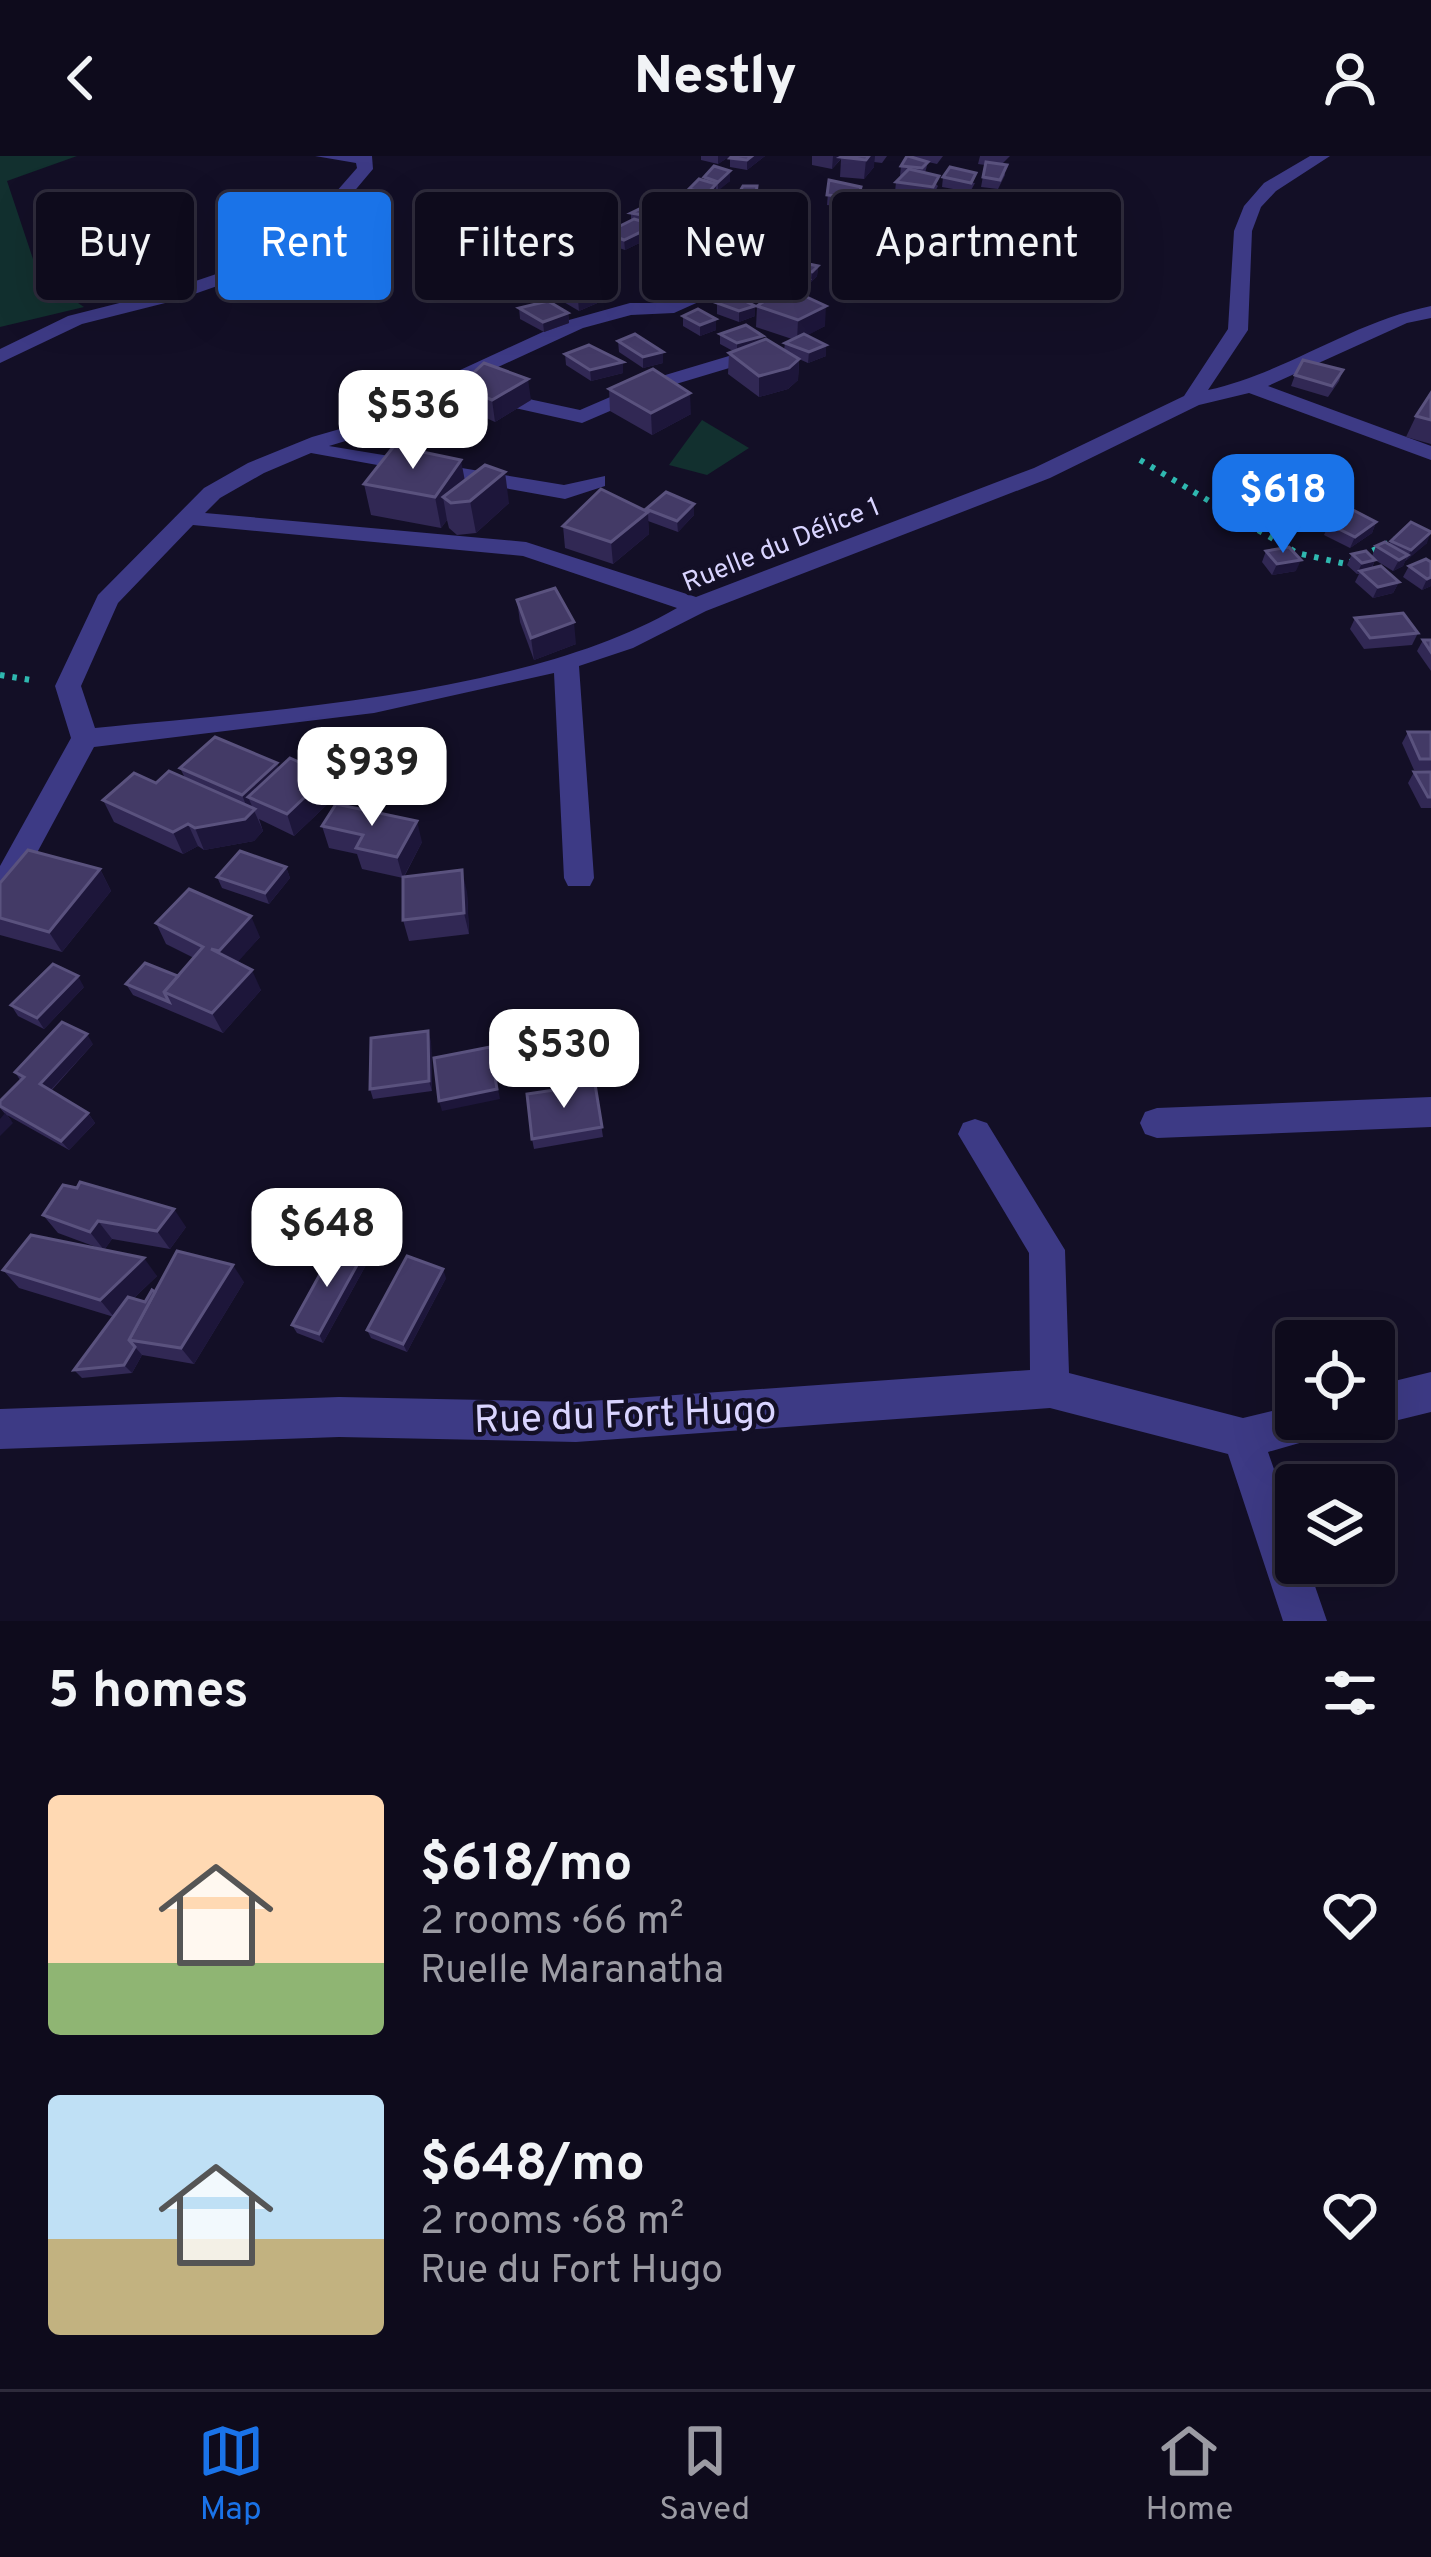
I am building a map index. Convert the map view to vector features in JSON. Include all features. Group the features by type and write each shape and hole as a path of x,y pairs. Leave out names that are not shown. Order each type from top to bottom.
{"street":[{"path":"0,357 75,320 170,296 246,270 314,228 364,169 364,157 323,156"},
{"path":"1192,400 1213,361 1238,330 1243,231 1253,206 1270,187 1322,156"},
{"path":"434,408 452,381 576,324 630,309 668,309 688,300"},
{"name":"Ruelle du Délice 1","path":"85,738 345,711 468,688 656,633 698,607 1042,473 1192,400 1250,387 1401,318 1431,311"},
{"path":"0,892 85,738 68,686 107,600 212,493 256,467 302,449 434,408 515,402 582,417 658,383 749,356"},
{"path":"1250,387 1431,453"},
{"path":"302,449 364,455 565,492 597,481"},
{"path":"187,518 526,549 698,607"},
{"path":"566,661 579,878"},
{"path":"1157,1123 1431,1112"},
{"path":"975,1134 1047,1250 1050,1388"},
{"name":"Rue du Fort Hugo","path":"0,1429 339,1418 576,1422 1050,1388 1243,1438"},
{"path":"1395,1401 1431,1392"},
{"path":"1275,1430 1243,1438 1305,1621"}],"path":[{"path":"1107,441 1297,553 1346,564 1406,533"}],"green space":[{"path":"0,156 77,156 7,181 36,268 36,300 74,300 84,307 0,327"},
{"path":"702,420 749,448 707,475 669,465"}],"building":[{"path":"907,156 928,162 922,168 901,166"},
{"path":"986,162 1007,165 1000,180 983,177"},
{"path":"714,166 730,171 718,182 704,177"},
{"path":"950,167 976,173 971,183 943,177"},
{"path":"909,169 939,176 933,187 896,182"},
{"path":"699,179 716,184 709,192 689,189"},
{"path":"829,180 861,187 860,192 827,195"},
{"path":"743,186 757,186 756,192 740,192"},
{"path":"634,219 642,221 642,231 624,240 618,238 618,227"},
{"path":"808,298 826,306 798,320 757,306 766,300"},
{"path":"743,300 755,306 739,311 717,303"},
{"path":"548,301 568,313 543,322 519,308"},
{"path":"698,309 716,319 700,325 683,316"},
{"path":"746,325 763,336 737,343 720,334"},
{"path":"635,334 663,352 643,357 618,341"},
{"path":"804,334 826,345 809,352 785,343"},
{"path":"766,339 799,359 789,368 759,376 729,353"},
{"path":"589,345 623,362 590,370 565,354"},
{"path":"1303,360 1343,370 1332,386 1295,375"},
{"path":"484,363 528,379 492,400 459,386"},
{"path":"653,369 690,393 651,413 609,389"},
{"path":"1431,393 1431,420 1416,416"},
{"path":"401,411 436,414 426,430 386,426"},
{"path":"394,446 461,460 435,497 364,484"},
{"path":"485,465 505,472 470,501 451,503 443,497"},
{"path":"601,489 648,512 611,542 563,526"},
{"path":"666,492 694,504 677,521 646,509"},
{"path":"1351,509 1376,522 1355,537 1329,524"},
{"path":"1411,522 1431,532 1411,550 1391,541"},
{"path":"1385,542 1408,555 1399,560 1376,546"},
{"path":"1289,547 1301,560 1277,564 1266,551"},
{"path":"1366,551 1375,560 1362,563 1352,554"},
{"path":"1426,559 1431,562 1427,579 1409,566"},
{"path":"1381,566 1399,582 1378,587 1360,571"},
{"path":"555,588 574,622 531,638 517,600"},
{"path":"1403,613 1418,633 1370,638 1355,618"},
{"path":"1408,732 1431,732 1431,759 1420,759"},
{"path":"215,737 277,763 242,795 180,768"},
{"path":"290,758 328,775 287,814 248,797"},
{"path":"169,771 255,809 245,819 195,828 188,824 173,832 103,800 134,773 156,783"},
{"path":"1414,772 1431,772 1431,797 1428,797"},
{"path":"336,804 417,821 397,857 356,848 363,835 322,826"},
{"path":"28,850 100,869 49,932 0,918 0,883"},
{"path":"240,851 286,867 265,893 217,877"},
{"path":"462,870 464,913 403,920 403,877"},
{"path":"189,889 251,916 219,951 211,949 252,970 212,1013 164,992 203,947 156,923"},
{"path":"145,963 178,976 164,992 169,1002 126,984"},
{"path":"53,964 78,976 37,1018 11,1005"},
{"path":"62,1022 87,1034 40,1084 88,1113 61,1141 0,1106 0,1101 24,1077 15,1072"},
{"path":"428,1031 429,1081 370,1089 371,1038"},
{"path":"490,1047 497,1089 439,1101 434,1058"},
{"path":"595,1084 602,1127 532,1139 527,1094"},
{"path":"80,1182 174,1209 157,1231 98,1221 90,1232 43,1215 63,1185 77,1188"},
{"path":"31,1235 144,1258 100,1300 3,1270"},
{"path":"335,1247 362,1256 319,1334 292,1325"},
{"path":"177,1251 233,1265 181,1348 129,1340"},
{"path":"407,1256 443,1269 403,1344 367,1330"},
{"path":"152,1290 129,1340 135,1347 124,1365 74,1370 128,1297 145,1302"}]}
